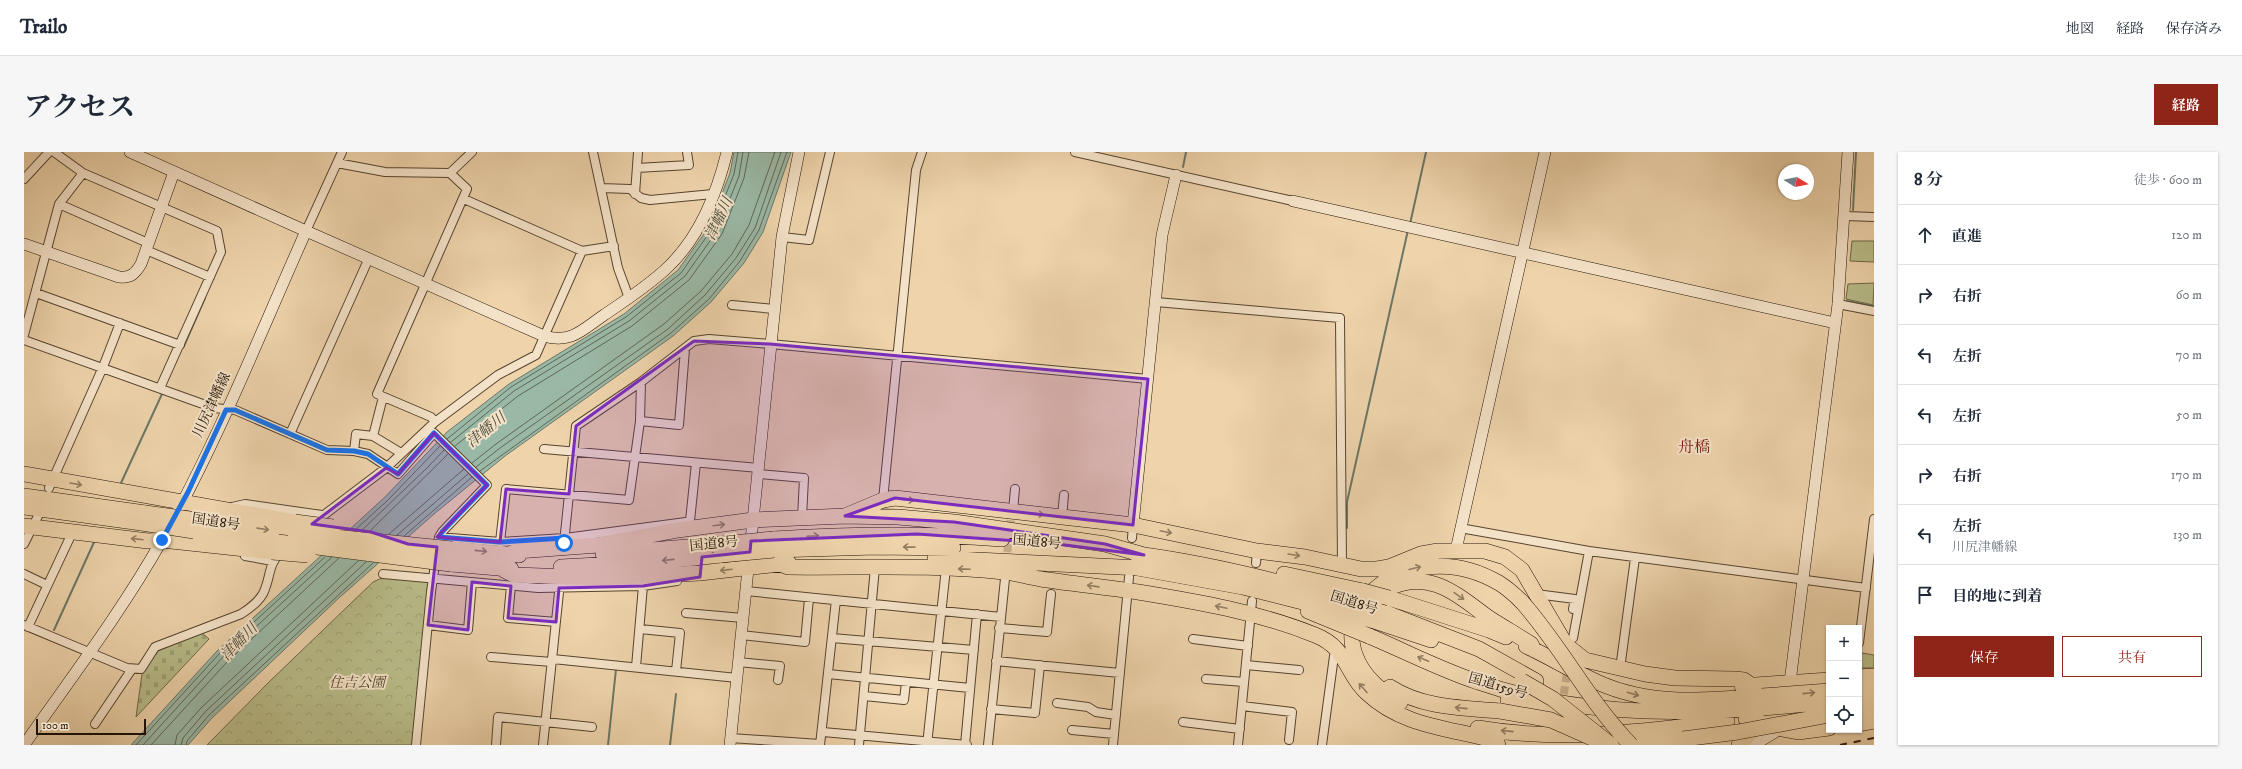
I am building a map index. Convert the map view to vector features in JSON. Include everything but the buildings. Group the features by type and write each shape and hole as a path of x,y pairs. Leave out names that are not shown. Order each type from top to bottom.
{"highway":[{"path":"24,474 48,482"},
{"path":"24,480 38,480 182,502 295,527"},
{"name":"国道8号","path":"24,496 143,518"},
{"path":"845,516 883,500 896,498 943,499 1012,514 1062,517 1257,557 1284,553 1361,569 1377,570 1421,554 1456,550 1485,551 1504,557 1522,570 1536,594 1571,645 1598,664 1675,678 1744,680 1759,696 1790,683 1826,680"},
{"name":"国道8号","path":"24,507 143,518 196,525 295,527 408,544 510,554 576,556 716,550 774,544 983,549 1058,556 1143,561 1185,569 1290,584 1349,614 1374,615 1480,658 1529,681 1598,723 1624,745"},
{"path":"510,554 517,551 598,545 690,525 753,520 845,516 898,517 954,522 1105,544 1143,561"},
{"path":"31,523 73,531 148,541 162,540 274,551"},
{"name":"国道8号","path":"196,525 274,551 376,561 387,561 398,557 502,569 639,563 716,550"},
{"path":"502,569 514,575 600,578 701,573 821,559 932,558 1143,561"},
{"name":"国道159号","path":"1826,691 1759,696 1695,701 1638,696 1598,683 1534,650 1489,630 1389,598 1310,578 1199,559 1185,569 1198,582 1285,603 1349,614 1369,636 1477,682 1509,691 1600,708 1635,711 1696,712 1759,696 1826,702"},
{"path":"780,564 788,567 1006,570 1129,584 1204,603 1252,607 1316,635 1339,651 1358,683 1377,701 1420,724 1489,739 1496,741 1498,745"},
{"path":"1631,745 1615,729 1588,695 1552,639 1522,602 1501,584 1465,568 1440,565 1410,569 1395,574 1375,588 1365,597 1358,610 1353,622 1351,637 1355,654 1372,682 1386,695 1425,714 1480,728 1562,735 1586,740 1639,742 1684,739 1738,732 1826,716"},
{"path":"1534,650 1531,644 1490,619 1455,593 1424,581 1410,581 1385,590 1373,601 1366,612 1362,624 1361,641 1363,653 1369,666 1380,680 1398,692 1423,702 1500,711 1551,720 1571,728 1603,745"},
{"path":"1445,669 1466,683 1536,709 1637,722 1727,721"},
{"path":"1862,677 1874,676"},
{"name":"国道8号","path":"1529,681 1612,745"},
{"path":"1862,688 1874,686"},
{"path":"1862,699 1874,697"},
{"path":"1862,709 1874,707"},
{"path":"1562,735 1654,731 1746,719 1783,723 1798,732 1826,728"},
{"path":"1739,745 1755,728 1746,719"},
{"path":"1862,723 1874,721"}],"street":[{"path":"24,179 49,152"},
{"path":"54,152 83,172 217,231 221,252 160,388"},
{"path":"130,152 544,336 564,340 575,335 629,298 668,267 684,249 699,225 713,194 727,152"},
{"path":"306,231 342,152"},
{"path":"450,173 472,152"},
{"path":"593,152 614,246 629,298"},
{"path":"635,194 638,152"},
{"path":"637,168 689,165 687,152"},
{"path":"799,152 782,237 730,742 820,744 823,732 836,600"},
{"path":"782,237 809,240 830,152"},
{"path":"883,500 916,170 922,152"},
{"path":"1075,152 1835,323"},
{"path":"1456,550 1546,152"},
{"path":"1744,745 1762,740 1783,723 1790,683 1838,304 1845,216 1848,152"},
{"path":"337,163 385,172 450,173 468,189 377,394 431,417 435,422"},
{"path":"24,335 60,204 83,172"},
{"path":"24,244 119,277 127,278 134,274 147,246 174,172"},
{"path":"1133,531 1162,235 1176,174"},
{"path":"600,188 630,189 641,198 650,200 713,194"},
{"path":"464,199 582,251 614,246"},
{"path":"60,204 210,277"},
{"path":"1845,216 1874,217"},
{"name":"川尻津幡線","path":"24,745 88,653 162,540 226,410 306,231"},
{"path":"73,531 26,626 88,653 132,669 141,669 155,647 241,614 249,609 265,591 274,551 386,468 435,422 498,375 536,354 582,251"},
{"path":"290,434 369,258"},
{"path":"36,293 180,345"},
{"path":"1156,302 1340,318 1342,565"},
{"path":"1838,304 1874,311"},
{"path":"732,305 774,309"},
{"path":"48,482 103,367 120,323"},
{"path":"564,540 576,426 641,382 686,349 694,341 709,339 770,344 1148,379"},
{"path":"24,340 214,408 235,410 327,450 354,451 368,454 386,468 398,474 434,433 487,485 439,537 433,578 416,745"},
{"path":"640,421 679,425 686,349"},
{"path":"500,542 506,489 630,500 640,421 641,382"},
{"path":"373,436 383,397"},
{"path":"354,451 356,434 373,436 401,453"},
{"path":"544,449 696,463 804,478 802,518"},
{"path":"439,537 500,542 564,540 690,525 696,463"},
{"path":"1012,514 1015,489"},
{"path":"1062,517 1064,495"},
{"path":"220,510 245,504 322,515"},
{"path":"1861,625 1874,519"},
{"path":"24,544 31,523"},
{"path":"1460,528 1635,558 1866,588"},
{"path":"1571,645 1578,600 1589,551"},
{"path":"1620,669 1635,558"},
{"path":"859,745 875,567"},
{"path":"928,743 946,568"},
{"path":"988,745 1006,570"},
{"path":"383,574 511,586 560,584 643,586 700,577 701,573"},
{"path":"24,574 47,585"},
{"path":"428,625 468,630 472,582"},
{"path":"543,745 560,584"},
{"path":"1113,745 1129,584"},
{"path":"511,586 508,618 556,622"},
{"path":"636,667 643,586"},
{"path":"746,591 1000,617"},
{"path":"1000,628 1046,632 1051,594"},
{"path":"1536,594 1578,600 1584,603 1571,645"},
{"path":"741,635 804,642 809,598"},
{"path":"1238,745 1252,607"},
{"path":"686,612 743,618"},
{"path":"823,732 928,743 966,745 977,614"},
{"path":"640,629 680,633 676,671"},
{"path":"832,638 974,650"},
{"path":"1193,639 1248,646"},
{"path":"1322,745 1334,656 1339,651"},
{"path":"491,657 553,660 636,667 737,678"},
{"path":"996,661 1120,673"},
{"path":"738,662 780,666 778,680"},
{"path":"1246,665 1299,670"},
{"path":"991,709 1035,713 1040,666"},
{"path":"95,724 132,669"},
{"path":"828,674 970,688"},
{"path":"1206,679 1244,682"},
{"path":"864,696 904,700 906,682"},
{"path":"1057,703 1088,706 1096,712 1116,715"},
{"path":"1242,706 1292,712 1289,740"},
{"path":"496,745 498,718 592,727"},
{"path":"1183,722 1240,729"},
{"path":"1072,730 1114,734"}],"highlighted area":[{"path":"694,341 770,344 1148,379 1133,525 895,498 845,516 954,522 1105,544 1144,555 1049,543 917,534 751,541 750,552 702,557 700,577 643,586 559,588 556,622 508,618 511,586 472,582 468,630 428,625 437,547 408,544 371,532 312,524 386,468 398,474 434,433 487,485 437,537 500,542 506,489 569,494 576,426"}],"green space":[{"path":"1852,241 1874,241 1874,262 1850,261"},
{"path":"1874,283 1873,305 1846,299 1848,284"},
{"name":"住吉公園","path":"384,577 429,582 412,745 207,745 268,683 373,582"},
{"path":"201,632 209,639 136,717 142,674 156,652"},
{"path":"1862,653 1874,655 1874,668 1862,668"}],"water":[{"name":"津幡川","path":"734,152 791,152 763,232 744,263 711,302 673,336 505,456 434,514 340,597 212,718 188,745 131,745 217,651 385,497 447,432 509,384 624,314 678,270 709,227 730,173"}],"waterway":[{"path":"1183,167 1186,152"},
{"path":"1410,224 1426,152"},
{"path":"1853,210 1856,152"},
{"path":"1347,528 1347,502 1408,230"},
{"path":"184,346 205,298"},
{"path":"1847,301 1874,306"},
{"path":"121,483 162,394"},
{"path":"54,630 95,540"},
{"path":"608,745 616,669"},
{"path":"670,745 676,694"}],"tunnel":[{"path":"1006,564 1011,519"},
{"path":"1562,706 1568,666"}],"railway":[{"path":"1840,745 1874,738"}],"district":[{"name":"舟橋","path":"1694,447"}],"route":[{"path":"162,540 188,492 226,410 235,410 327,450 354,451 368,454 386,468 398,474 434,433 487,485 470,501 439,537 500,542 565,538 564,543"}]}
